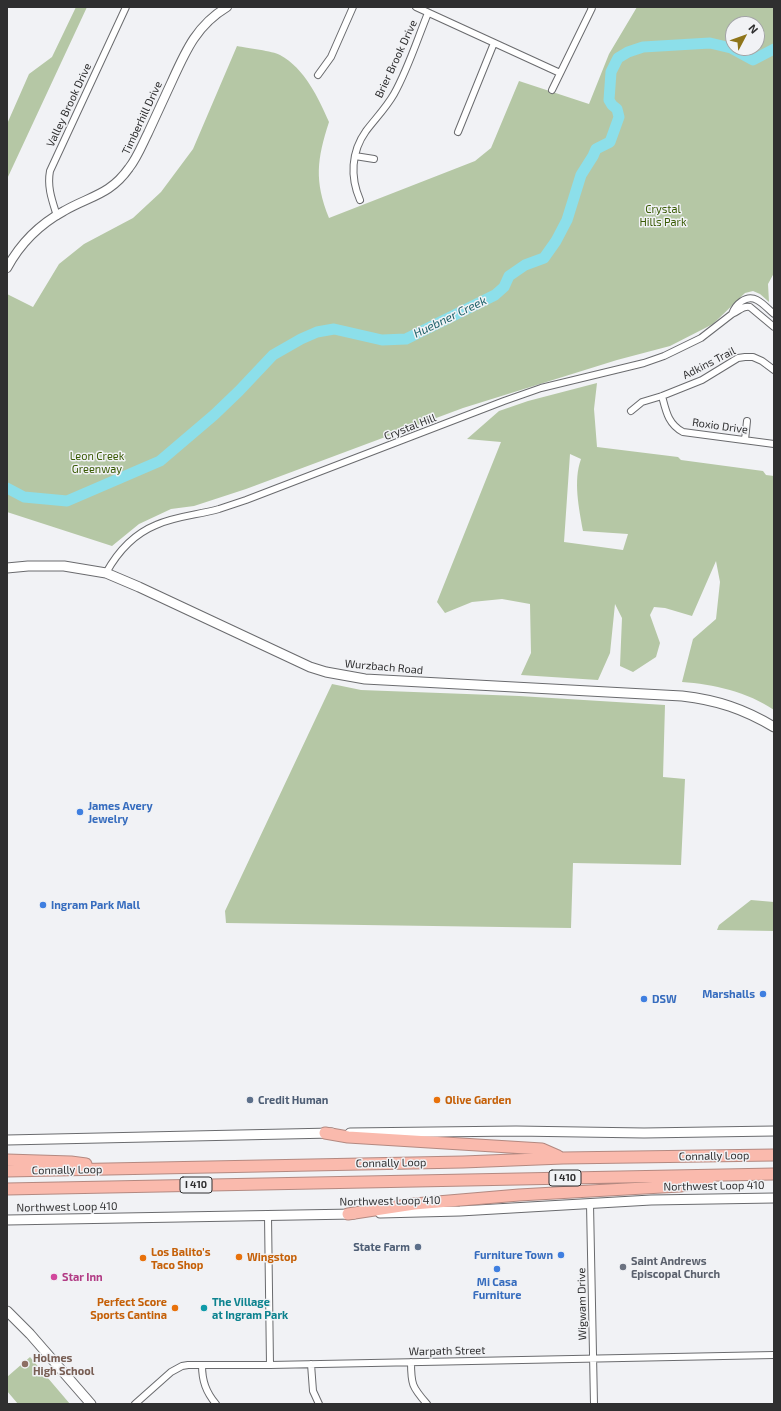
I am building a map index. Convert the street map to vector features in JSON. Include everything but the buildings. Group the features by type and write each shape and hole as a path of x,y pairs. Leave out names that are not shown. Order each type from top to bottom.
{"highway":[{"path":"325,1133 348,1137 542,1149 563,1158"},
{"name":"Connally Loop","path":"7,1171 774,1154"},
{"path":"7,1160 71,1162 121,1169"},
{"name":"Connally Loop","path":"7,1189 774,1174"},
{"path":"348,1214 414,1204 519,1195 680,1186 746,1175"}],"main road":[{"name":"Wurzbach Road","path":"7,568 28,566 61,566 106,573 152,593 293,660 326,672 365,679 703,698 745,711 774,727"},
{"path":"7,1140 325,1133 516,1131 630,1133 774,1131"},
{"name":"Northwest Loop 410","path":"7,1220 460,1211 651,1200 774,1198"},
{"path":"7,1311 34,1339 91,1404"}],"street":[{"name":"Valley Brook Drive","path":"57,216 51,198 48,181 50,171 126,7"},
{"name":"Timberhill Drive","path":"7,268 11,260 41,226 57,216 104,192 114,185 129,168 140,149 186,49 202,27 227,7"},
{"path":"318,75 326,66 353,7"},
{"path":"416,7 560,73"},
{"path":"552,90 591,7"},
{"name":"Brier Brook Drive","path":"360,200 356,192 353,178 355,156 363,137 394,95 428,13"},
{"path":"458,132 494,43"},
{"path":"355,156 374,159"},
{"name":"Crystal Hill","path":"732,314 733,310 742,300 751,298 758,300 774,314"},
{"name":"Crystal Hill","path":"106,573 112,562 128,544 156,525 219,509 246,500 541,388 664,356 701,338 732,314 747,306 774,327"},
{"name":"Adkins Trail","path":"632,411 642,402 662,396 702,380 738,358 745,356 753,357 762,361 774,370"},
{"name":"Roxio Drive","path":"662,396 667,416 677,429 683,432 774,444"},
{"path":"745,440 747,420"},
{"name":"Wigwam Drive","path":"590,1204 594,1404"},
{"path":"268,1216 270,1365"},
{"name":"Warpath Street","path":"134,1404 174,1369 188,1365 270,1365 774,1355"},
{"path":"411,1362 411,1378 413,1386 427,1404"},
{"path":"311,1364 313,1391 319,1404"},
{"path":"202,1365 204,1384 207,1392 216,1404"}],"green space":[{"path":"76,7 87,7 7,179 7,124 29,74 52,57"},
{"path":"637,7 774,7 774,273 768,284 769,302 760,294 753,291 745,293 713,324 670,346 617,360 463,408 246,489 194,506 171,509 139,524 112,546 7,512 7,294 33,307 59,264 84,244 133,218 161,192 193,149 237,46 280,55 297,68 310,84 329,122 322,147 319,181 324,205 329,218 475,161 491,148 519,81 589,104 609,54"},
{"path":"597,383 594,409 597,447 678,457 681,460 763,471 766,475 774,476 774,710 753,698 730,690 682,682 693,639 716,619 720,582 716,561 692,616 665,608 654,607 650,615 660,643 656,657 633,672 620,666 622,618 615,604 610,653 598,680 521,675 531,653 530,604 502,599 472,602 445,613 437,602 501,442 467,439 499,411 528,401","holes":["570,454 581,459 577,476 577,485 578,504 583,531 628,534 623,550 564,542"]},
{"path":"332,684 361,690 519,696 665,705 663,777 685,779 681,865 573,863 571,928 226,923 225,911"},
{"path":"751,900 774,902 774,931 717,930 719,925"},
{"name":"Holmes High School","path":"30,1357 70,1404 18,1404 7,1391 7,1377"}],"waterway":[{"name":"Huebner Creek","path":"7,488 24,497 67,501 160,461 214,415 273,355 301,339 317,332 334,329 382,340 406,339 495,295 504,287 509,276 525,265 544,258 556,241 567,220 581,175 596,149 610,142 619,117 617,109 609,100 611,72 618,58 628,52 643,47 710,43 731,48 753,60 774,49"}],"place":[{"name":"James Avery Jewelry","path":"80,812"},
{"name":"Ingram Park Mall","path":"43,905"},
{"name":"Marshalls","path":"763,994"},
{"name":"DSW","path":"644,999"},
{"name":"Credit Human","path":"250,1100"},
{"name":"Olive Garden","path":"437,1100"},
{"name":"State Farm","path":"418,1247"},
{"name":"Furniture Town","path":"561,1255"},
{"name":"Wingstop","path":"239,1257"},
{"name":"Los Balito's Taco Shop","path":"143,1258"},
{"name":"Saint Andrews Episcopal Church","path":"623,1267"},
{"name":"Mi Casa Furniture","path":"497,1269"},
{"name":"Star Inn","path":"54,1277"},
{"name":"Perfect Score Sports Cantina","path":"175,1308"},
{"name":"The Village at Ingram Park","path":"204,1308"},
{"name":"Holmes High School","path":"25,1364"}],"park label":[{"name":"Crystal Hills Park","path":"663,215"},
{"name":"Leon Creek Greenway","path":"97,462"}]}
